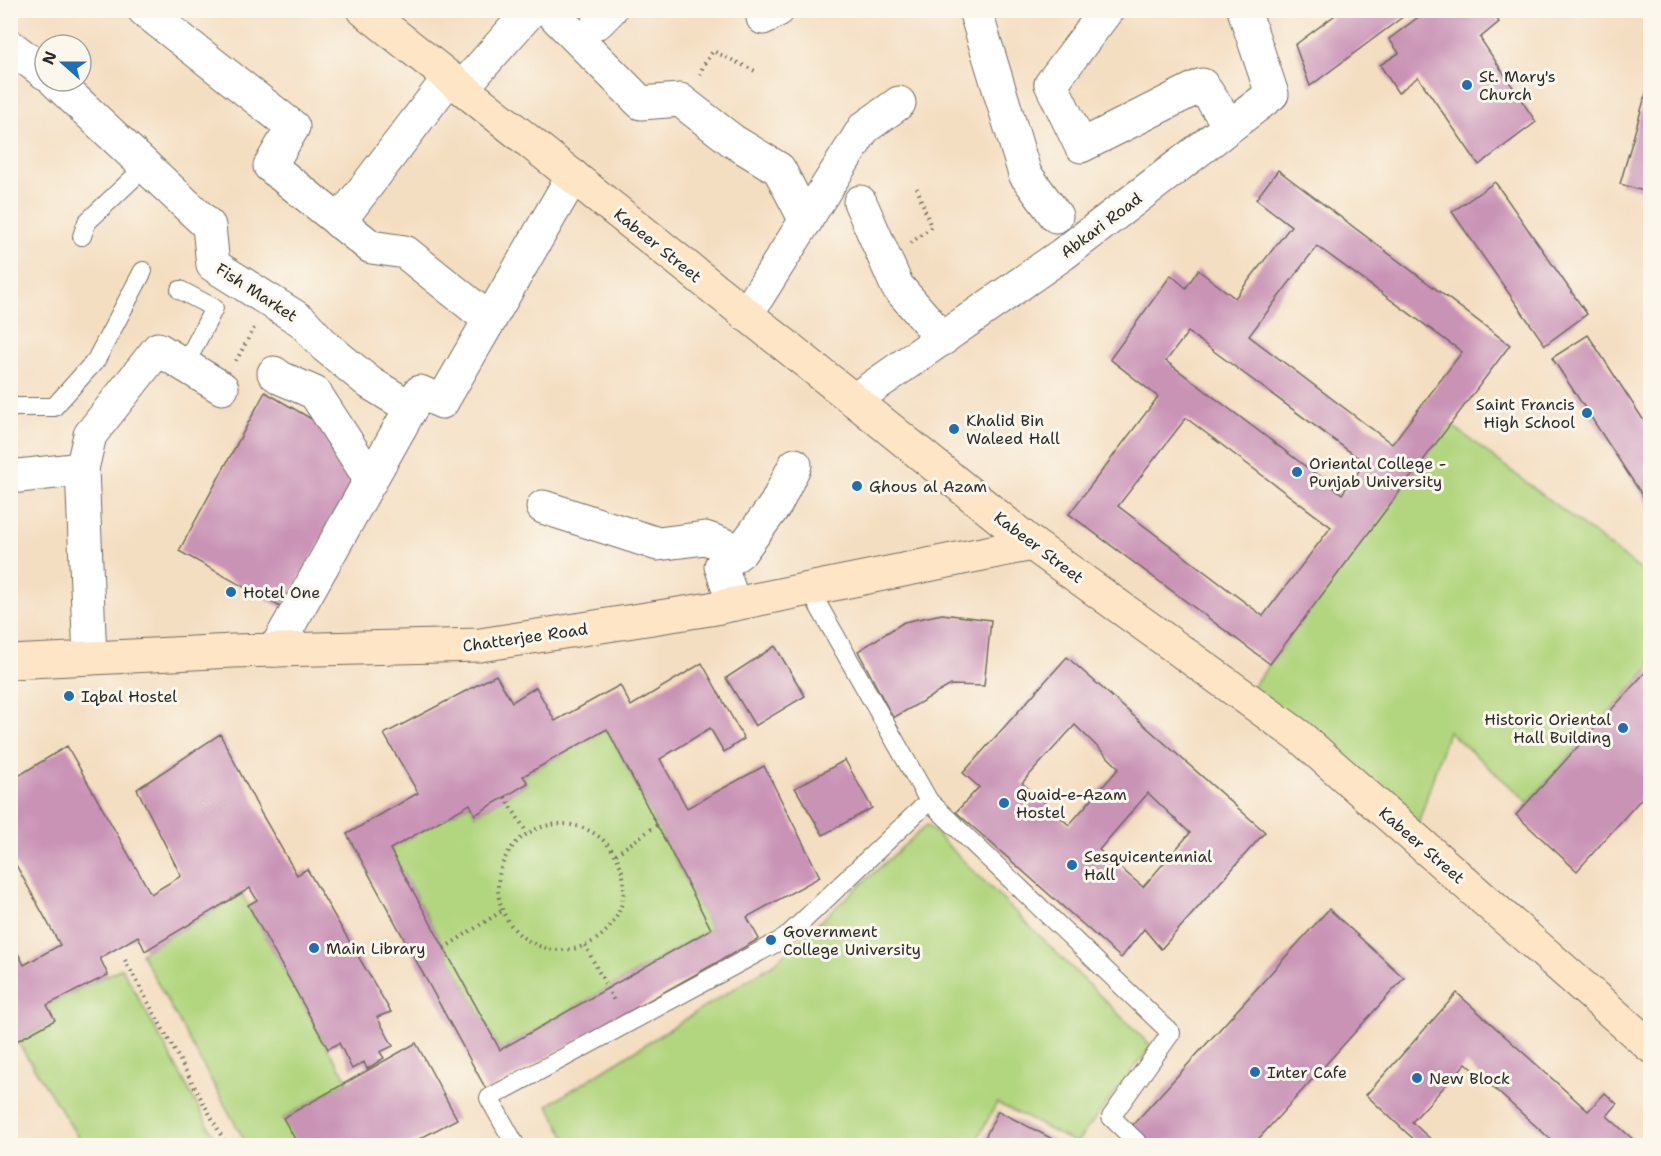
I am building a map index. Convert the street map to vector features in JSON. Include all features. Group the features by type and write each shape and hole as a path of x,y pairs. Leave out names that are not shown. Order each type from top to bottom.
{"street":[{"path":"144,10 292,127 270,166 371,247 405,252 490,320"},
{"name":"Kabeer Street","path":"364,10 1032,544 1299,736 1650,1046"},
{"path":"339,222 456,83 531,10"},
{"path":"549,10 641,103 680,100 733,141 779,170 806,221"},
{"path":"975,10 1025,174 1056,216"},
{"path":"1107,10 1051,84 1081,146 1202,85 1230,126"},
{"name":"Abkari Road","path":"854,400 1063,254 1272,93 1244,10"},
{"path":"10,46 33,64"},
{"name":"Fish Market","path":"67,93 208,226 213,265 302,321 326,347 370,383 411,408"},
{"path":"746,315 864,128 899,103"},
{"path":"275,650 420,393 442,402 573,177"},
{"path":"860,202 897,286 943,339"},
{"path":"90,658 82,469 90,435 158,349 222,388"},
{"path":"274,373 315,393 371,480"},
{"path":"734,604 721,566 741,551 776,504 795,465"},
{"path":"10,477 82,469"},
{"path":"543,507 658,544 705,538 741,551"},
{"name":"Chatterjee Road","path":"10,662 275,650 480,645 710,609 1032,544"}],"lane":[{"path":"82,236 87,222 146,166"},
{"path":"10,407 54,407 96,360 143,271"},
{"path":"180,290 214,308 185,365"},
{"path":"809,589 929,801 1171,1034 1111,1116 1141,1146"},
{"path":"516,1146 489,1098 785,938 929,801"}],"path":[{"path":"690,107 704,66 713,51 757,72"},
{"path":"886,261 931,227 917,188"},
{"path":"222,388 269,300"},
{"path":"505,797 527,832"},
{"path":"566,823 585,828 602,838 616,854 623,872 624,892 620,912 609,929 593,942 573,950 551,950 530,943 513,929 502,911 497,889 500,867 511,847 527,832 546,825 566,823"},
{"path":"616,854 657,825"},
{"path":"444,948 502,911"},
{"path":"585,945 627,1024"},
{"path":"125,960 226,1146"}],"green space":[{"path":"1450,424 1650,577 1650,667 1528,802 1448,731 1414,837 1245,697"},
{"path":"607,729 711,929 500,1050 390,849 470,804 475,815 527,784 523,776"},
{"path":"927,825 1151,1046 1076,1143 997,1103 974,1145 570,1145 548,1105 772,965"},
{"path":"242,894 348,1081 283,1118 299,1145 247,1145 141,953"},
{"path":"122,968 219,1145 83,1145 17,1041 54,1021 47,1005"}],"building":[{"path":"1342,10 1412,10 1310,86 1295,45"},
{"name":"St. Mary's Church","path":"1428,10 1491,10 1499,22 1480,38 1536,122 1479,165 1418,77 1398,93 1380,65 1399,53 1389,39"},
{"path":"1650,79 1650,193 1620,184"},
{"name":"Khalid Bin Waleed Hall","path":"1278,170 1510,345 1270,664 1069,514 1158,397 1110,359 1171,275 1186,288 1198,270 1235,298 1291,226 1256,199","holes":["1317,246 1462,352 1392,444 1249,336","1188,332 1365,463 1342,494 1166,361","1186,418 1331,527 1263,616 1118,506"]},
{"path":"1495,182 1587,314 1545,345 1452,212"},
{"path":"1588,335 1650,430 1650,507 1552,358"},
{"path":"265,392 322,425 358,478 282,608 179,551"},
{"path":"942,614 991,620 984,686 951,685 893,718 858,651 904,622"},
{"path":"775,646 805,696 755,726 726,678"},
{"name":"Quaid-e-Azam Hostel","path":"1067,657 1265,832 1161,949 1144,929 1121,958 956,812 979,787 963,773","holes":["1075,725 1119,768 1069,825 1022,783","1148,793 1190,833 1143,887 1099,850"]},
{"path":"702,663 744,739 724,752 710,728 660,759 687,808 764,766 820,877 747,917 759,939 487,1091 347,834 418,793 384,734 496,675 512,702 536,687 555,721 620,685 631,706","holes":["607,729 711,929 500,1050 390,849 470,804 475,815 528,783 523,776"]},
{"name":"Historic Oriental Hall Building","path":"1650,667 1650,789 1577,871 1516,815"},
{"path":"220,734 261,813 297,875 307,869 391,1012 377,1017 393,1046 380,1052 384,1058 367,1069 364,1062 352,1069 339,1043 328,1049 248,905 257,900 250,888 145,951 138,936 100,958 108,975 47,1005 55,1020 17,1041 10,1029 10,957 18,953 24,965 60,945 10,854 10,781 67,746 151,894 181,876 137,789"},
{"path":"845,760 872,808 823,835 795,788"},
{"path":"1329,909 1404,978 1252,1146 1149,1146 1130,1128"},
{"name":"New Block","path":"1457,993 1588,1111 1605,1093 1617,1104 1607,1116 1636,1142 1632,1146 1558,1146 1466,1063 1412,1122 1438,1146 1421,1146 1366,1095"},
{"path":"416,1043 457,1119 406,1146 299,1146 283,1118"},
{"path":"998,1111 1066,1146 981,1146"}],"place":[{"name":"St. Mary's Church","path":"1467,85"},
{"name":"Saint Francis High School","path":"1587,413"},
{"name":"Khalid Bin Waleed Hall","path":"954,429"},
{"name":"Oriental College - Punjab University","path":"1297,472"},
{"name":"Ghous al Azam","path":"857,486"},
{"name":"Hotel One","path":"231,592"},
{"name":"Iqbal Hostel","path":"69,696"},
{"name":"Historic Oriental Hall Building","path":"1623,728"},
{"name":"Quaid-e-Azam Hostel","path":"1004,803"},
{"name":"Sesquicentennial Hall","path":"1072,865"},
{"name":"Government College University","path":"771,940"},
{"name":"Main Library","path":"314,948"},
{"name":"Inter Cafe","path":"1255,1072"},
{"name":"New Block","path":"1417,1078"}]}
